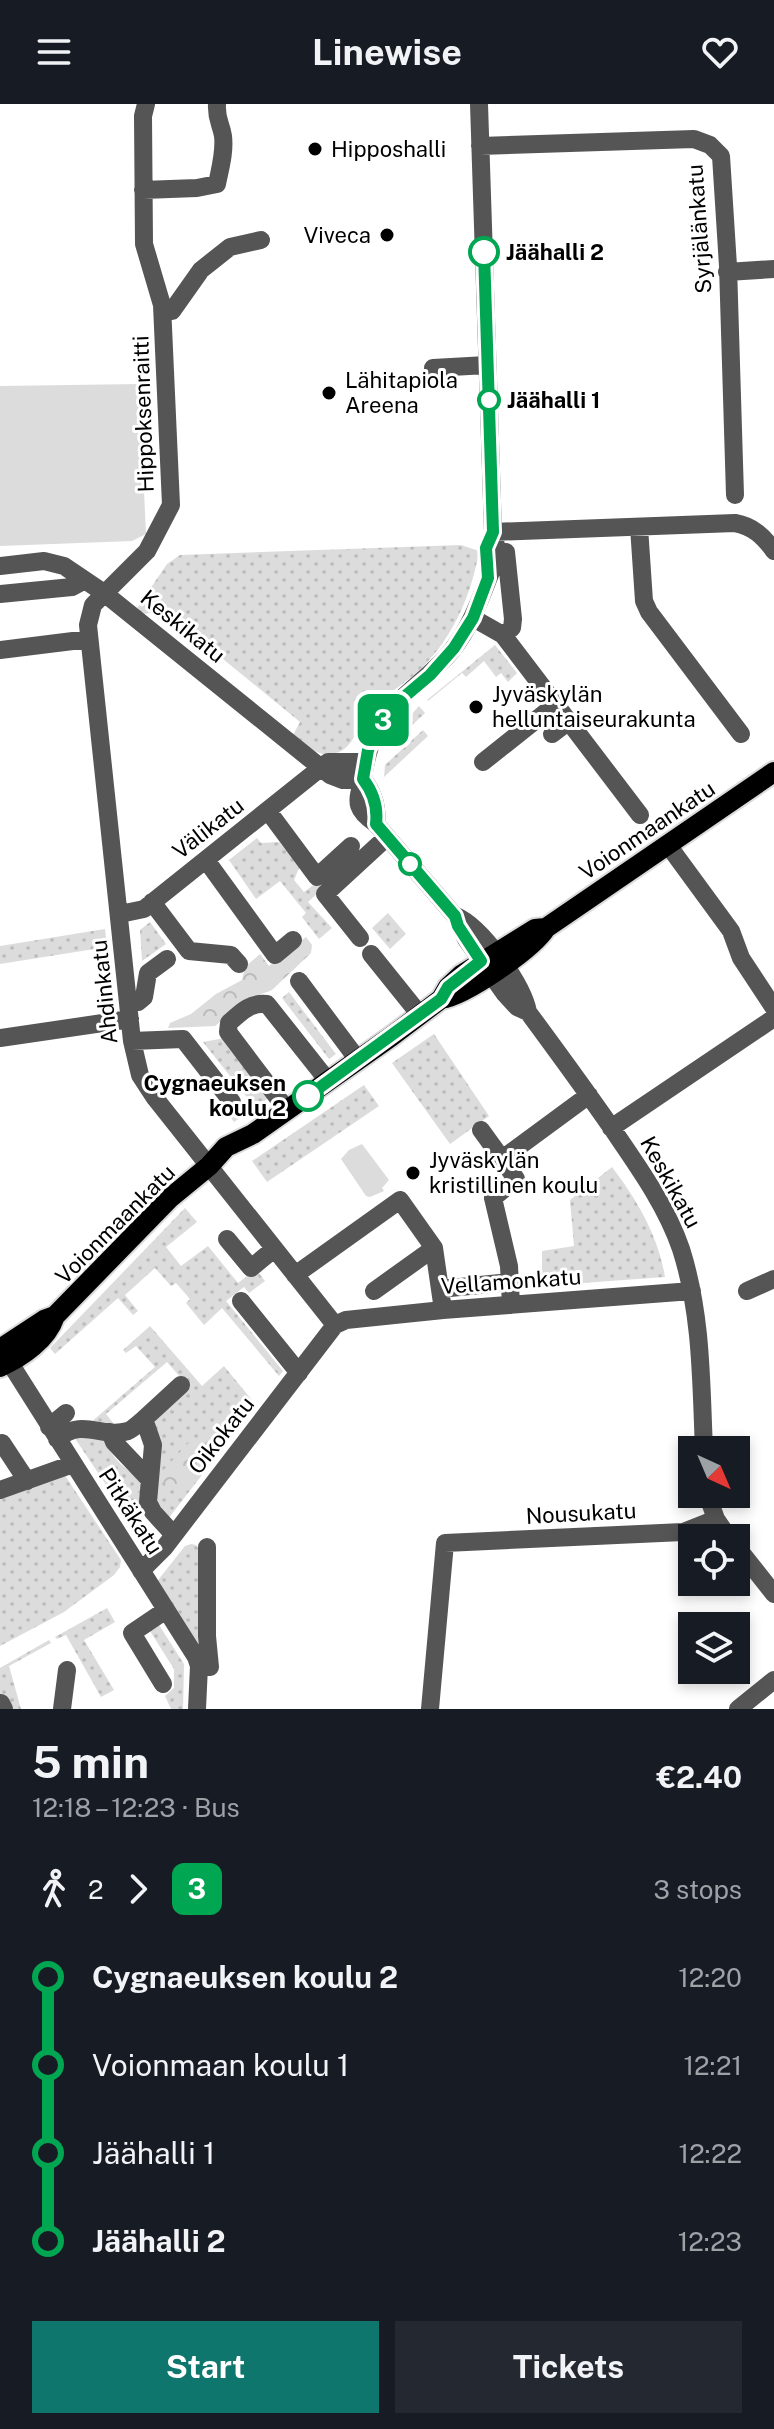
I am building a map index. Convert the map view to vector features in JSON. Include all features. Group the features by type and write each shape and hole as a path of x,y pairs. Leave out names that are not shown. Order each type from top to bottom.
{"main road":[{"name":"Voionmaankatu","path":"2,1354 44,1320 55,1316 170,1198 209,1166 233,1156 253,1134 441,999 455,997 492,963 540,938 546,928 774,772"}],"street":[{"name":"Hippoksenraitti","path":"104,593 147,551 171,505 167,308 144,244 143,116 146,104"},
{"path":"143,190 217,184 224,147 222,131 216,121 217,104"},
{"path":"320,768 336,761 363,771 383,719 454,648 473,618 488,578 486,548 493,532 479,104"},
{"name":"Syrjälänkatu","path":"480,146 694,139 710,145 721,156 735,495"},
{"path":"167,308 201,270 230,247 261,240"},
{"path":"727,272 774,269"},
{"path":"433,368 487,365"},
{"path":"493,532 735,523 764,537 774,551"},
{"path":"639,527 644,601 649,612 741,734"},
{"path":"503,635 512,628 513,619 506,552"},
{"name":"Keskikatu","path":"0,566 44,561 64,566 104,593 320,768"},
{"path":"0,594 72,587 85,580"},
{"name":"Ahdinkatu","path":"104,593 93,605 88,625 89,639 132,1041 140,1075 335,1325"},
{"path":"473,618 503,635 640,815"},
{"path":"0,650 89,639"},
{"path":"483,762 556,704"},
{"path":"552,734 569,721"},
{"name":"Välikatu","path":"120,914 134,913 152,902 320,768"},
{"name":"Keskikatu","path":"363,771 357,793 365,816 382,831 455,916 481,934 492,963 517,1007 528,1012 589,1095 666,1213 692,1291 702,1369 704,1436"},
{"path":"268,811 317,877 351,846"},
{"path":"360,938 325,894 382,831"},
{"path":"668,845 731,931 741,958 774,1008"},
{"path":"206,860 275,955 293,940"},
{"path":"152,902 189,951 231,955 239,964"},
{"path":"371,954 420,1015"},
{"path":"0,1038 129,1011 144,997 148,973 167,959"},
{"path":"299,981 358,1060"},
{"path":"287,1110 228,1032 229,1023 246,1008 258,1003 267,1004 328,1081"},
{"path":"611,1128 774,1018"},
{"path":"132,1041 183,1039 232,1102"},
{"path":"502,1159 589,1095"},
{"path":"481,1130 516,1179 493,1198 509,1266 511,1305"},
{"path":"295,1275 400,1200 434,1248 443,1310"},
{"path":"227,1239 251,1268 274,1249"},
{"path":"374,1291 434,1248"},
{"path":"747,1291 774,1279"},
{"path":"440,1289 510,1282"},
{"name":"Vellamonkatu","path":"335,1325 346,1320 443,1310 692,1291"},
{"path":"241,1301 299,1373"},
{"name":"Oikokatu","path":"141,1571 174,1535 335,1325"},
{"name":"Pitkäkatu","path":"2,1354 196,1657 199,1666 197,1709"},
{"path":"53,1433 89,1427 110,1432 130,1431 181,1385"},
{"path":"53,1433 66,1413"},
{"path":"144,1419 153,1445 148,1502 174,1535"},
{"path":"110,1432 114,1442 150,1480"},
{"path":"2,1443 27,1481"},
{"path":"0,1490 73,1464"},
{"path":"712,1508 719,1524"},
{"name":"Nousukatu","path":"430,1709 445,1543 683,1532 716,1519"},
{"path":"207,1547 210,1667"},
{"path":"750,1564 774,1594"},
{"path":"163,1684 132,1633 166,1610"},
{"path":"62,1709 67,1670"},
{"path":"738,1709 774,1680"}],"green space":[{"path":"139,384 146,534 132,541 0,546 0,386"},
{"path":"461,545 479,551 471,586 448,635 427,663 371,710 347,747 330,754 313,750 293,735 300,722 157,605 150,613 143,614 137,608 167,564 180,555"},
{"path":"495,645 517,673 508,682 501,673 496,677 484,661 466,677 462,673 427,700"},
{"path":"419,706 425,713 407,730 409,734 388,751 403,724"},
{"path":"423,730 428,736 384,777 385,765"},
{"path":"257,838 261,843 279,842 300,866 294,880 304,892 315,884 324,887 308,902 332,928 319,939 302,917 306,913 280,881 256,899 229,860"},
{"path":"388,913 406,934 390,949 372,928"},
{"path":"150,922 166,944 142,961 140,930"},
{"path":"105,929 107,947 0,964 0,946"},
{"path":"306,937 312,945 311,953 272,990 248,999 215,1026 168,1028 170,1023 191,1014 216,994 242,980 245,967 260,954 269,966"},
{"path":"289,992 336,1054 329,1059 282,998"},
{"path":"434,1034 489,1116 450,1144 392,1063"},
{"path":"225,1038 270,1097 234,1122 229,1115 249,1100 203,1042"},
{"path":"364,1085 379,1106 267,1182 252,1161"},
{"path":"362,1144 389,1180 382,1188 384,1191 370,1197 366,1196 341,1159 349,1150"},
{"path":"612,1167 645,1219 665,1277 542,1286 542,1251 574,1246 570,1200"},
{"path":"185,1208 197,1222 166,1247 181,1266 208,1246 238,1283 256,1269 265,1281 249,1293 244,1287 226,1301 283,1371 279,1376 222,1308 204,1325 186,1303 190,1299 176,1283 171,1286 155,1268 125,1295 138,1311 133,1315 118,1298 55,1354 50,1348"},
{"path":"150,1326 202,1386 224,1366 256,1405 168,1519 154,1503 155,1419 188,1386 167,1362 106,1414 118,1429 90,1423 155,1367 136,1346 126,1353 123,1350"},
{"path":"206,1428 227,1431 186,1485 168,1489 159,1475 192,1439 200,1439"},
{"path":"72,1434 105,1434 106,1442 117,1460 141,1478 145,1513 133,1525"},
{"path":"64,1474 121,1560 120,1567 114,1575 64,1612 0,1646 0,1496"},
{"path":"191,1544 201,1552 199,1650 155,1584 185,1546"},
{"path":"107,1608 115,1622 84,1640 114,1690 101,1697 66,1635 55,1637"},
{"path":"159,1625 184,1664 183,1709 171,1709 165,1696 174,1688 174,1669 150,1631"},
{"path":"49,1640 51,1643 9,1666 21,1709 7,1709 0,1694 0,1668"}],"bus line":[{"name":"3","path":"308,1096 441,999 448,987 481,961 458,926 455,916 376,824 378,812 371,790 363,779 364,762 376,730 383,719 454,648 473,618 488,578 486,548 493,532 484,252"}],"place":[{"name":"Hipposhalli","path":"315,149"},
{"name":"Viveca","path":"387,235"},
{"name":"Jäähalli 2","path":"484,252"},
{"name":"Lähitapiola Areena","path":"329,393"},
{"name":"Jäähalli 1","path":"489,400"},
{"name":"Jyväskylän helluntaiseurakunta","path":"476,707"},
{"name":"Cygnaeuksen koulu 2","path":"308,1096"},
{"name":"Jyväskylän kristillinen koulu","path":"413,1173"}]}
